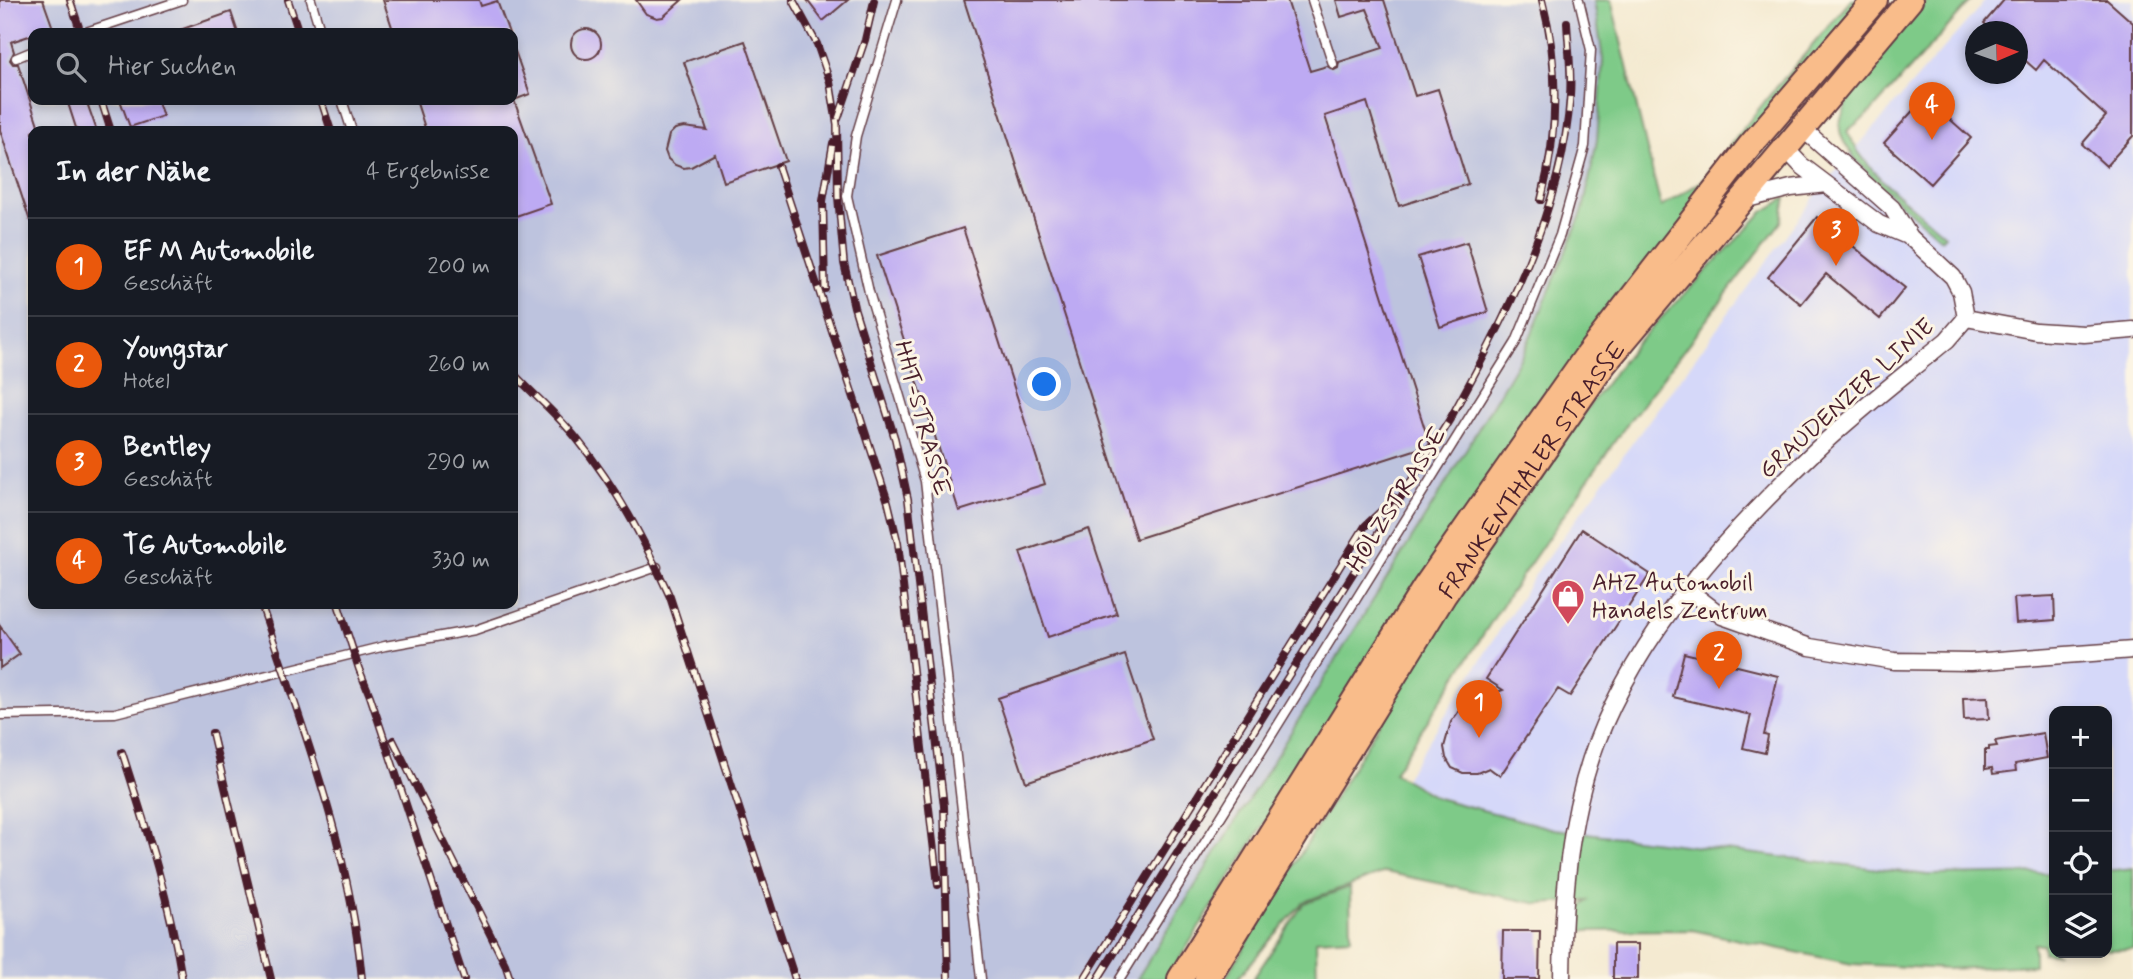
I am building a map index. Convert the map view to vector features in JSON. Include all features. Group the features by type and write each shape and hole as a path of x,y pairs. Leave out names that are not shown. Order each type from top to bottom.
{"main road":[{"name":"FRANKENTHALER STRASSE","path":"1180,979 1425,587 1588,354 1773,119 1875,0"},
{"name":"FRANKENTHALER STRASSE","path":"1207,979 1444,595 1604,364 1910,0"},
{"path":"1773,119 1803,129"},
{"path":"1773,119 1786,149"}],"street":[{"name":"GRAUDENZER LINIE","path":"1562,979 1568,863 1577,810 1597,744 1647,644 1730,538 1814,452 1947,340 1966,318 1961,292 1952,277 1910,237 1892,208 1803,129"},
{"name":"GRAUDENZER LINIE","path":"1786,149 1801,165 1879,224 1910,237"},
{"path":"1743,200 1791,188 1826,184"},
{"path":"1966,318 2048,332 2084,334 2133,330"},
{"path":"1688,590 1722,616 1810,647 1894,661 1971,662 2133,650"}],"lane":[{"path":"98,28 182,0"},
{"path":"311,0 319,28"},
{"name":"HHT-STRASSE","path":"897,0 856,136 847,196 869,292 925,481 981,979"},
{"path":"1312,0 1333,64"},
{"name":"HOLZSTRASSE","path":"1120,979 1516,342 1560,235 1585,146 1591,50 1579,0"},
{"path":"16,58 28,53"},
{"path":"344,105 350,126"},
{"path":"0,715 115,713 385,646 475,630 657,567"}],"shaded area":[{"path":"0,0 1611,0 1658,209 1140,979 0,979"},
{"path":"1986,0 2133,0 2133,867 2112,869 2112,706 2049,706 2049,873 1928,875 1554,829 1438,797 1405,778 1539,569 1821,188 1965,24 1965,84 2028,84 2028,21 1968,21"}],"green space":[{"path":"1594,0 1611,0 1661,207 1702,181 1769,96 1851,0 1860,0 1308,753 1167,979 1137,979 1440,493 1524,352 1583,210 1597,140 1603,60"},
{"path":"1928,0 1972,0 1871,112 1847,131 1865,161 1890,188 1945,235 1941,239 1868,173 1845,143 1840,131 1841,117 1860,82"},
{"path":"1786,198 1781,222 1619,435 1508,596 1394,773 1437,798 1554,829 1928,875 2049,873 2049,953 2043,953 2043,944 2034,944 2034,965 1947,969 1852,964 1692,930 1581,931 1581,907 1588,901 1539,904 1385,872 1303,902 1237,979 1225,979 1453,602 1561,443 1635,345 1763,212"},
{"path":"2133,868 2133,949 2112,950 2112,870"},
{"path":"1350,887 1351,938 1316,940 1317,979 1253,979 1304,903"}],"building":[{"path":"0,0 43,0 53,28 28,28 28,36 11,42 14,52 10,60 13,64 18,64 28,94 28,105 31,105 38,126 28,126 28,215 0,130"},
{"path":"383,0 479,0 481,6 497,1 507,28 392,28"},
{"path":"636,0 682,0 663,17 657,18 646,14"},
{"path":"807,0 848,0 823,21"},
{"path":"964,0 1287,0 1310,71 1327,66 1334,70 1338,68 1339,62 1383,48 1367,9 1341,17 1336,0 1384,0 1415,96 1438,89 1468,184 1399,206 1367,102 1325,116 1430,445 1136,539"},
{"path":"2004,0 2107,0 2133,23 2133,136 2106,166 2082,144 2106,116 2044,60 2036,70 2028,63 2028,21 1986,21"},
{"path":"231,12 236,28 186,28"},
{"path":"586,29 592,30 600,38 600,50 592,58 586,59 580,58 572,50 571,44 572,38 580,30"},
{"path":"745,41 786,161 724,182 715,154 691,167 683,168 668,159 665,151 669,135 675,129 684,127 707,130 684,62"},
{"path":"518,60 530,94 518,98"},
{"path":"1925,97 1971,138 1930,184 1884,143"},
{"path":"69,105 88,105 95,126 75,126"},
{"path":"122,105 159,105 163,116 130,126"},
{"path":"418,105 516,105 551,204 518,215 518,126 424,126"},
{"path":"1817,217 1905,288 1880,319 1826,274 1801,304 1768,277"},
{"path":"963,228 1045,484 959,511 877,256"},
{"path":"1467,242 1488,312 1440,327 1418,257"},
{"path":"1089,529 1117,614 1048,637 1020,552"},
{"name":"AHZ Automobil Handels Zentrum","path":"1582,529 1650,574 1570,696 1558,689 1500,776 1489,768 1477,773 1463,773 1452,768 1444,747 1451,722 1471,701 1503,690 1486,679"},
{"path":"2054,596 2055,620 2016,623 2014,598"},
{"path":"0,626 20,654 0,668"},
{"path":"1684,653 1778,676 1764,735 1768,736 1765,753 1743,748 1751,715 1673,697"},
{"path":"1125,655 1153,739 1026,782 998,698"},
{"path":"1988,697 1989,719 1964,720 1963,698"},
{"path":"2043,733 2047,758 2015,764 2016,771 1993,774 1992,768 1985,769 1985,750 1997,746 1995,741"},
{"path":"1503,931 1540,931 1539,979 1502,979"},
{"path":"1613,944 1638,944 1638,979 1613,979"}],"railway":[{"path":"70,0 79,28"},
{"path":"288,0 297,28"},
{"path":"793,0 817,44 830,82 837,124 838,197 844,263 854,307 895,439 908,499 944,806 948,979"},
{"path":"1541,200 1551,150 1555,100 1552,50 1542,0"},
{"path":"838,119 865,40 874,1"},
{"path":"1098,979 1450,419 1491,343 1528,264 1556,181 1570,96 1567,22"},
{"path":"103,105 109,126"},
{"path":"323,105 329,126"},
{"path":"825,289 823,201 833,143"},
{"path":"778,166 888,502 898,543 938,885"},
{"path":"518,378 562,422 592,458 629,515 660,575 670,597 795,979"},
{"path":"1084,979 1365,526 1395,498"},
{"path":"263,609 336,835 356,931 362,979"},
{"path":"340,609 464,979"},
{"path":"212,733 271,979"},
{"path":"393,740 505,964 510,979"},
{"path":"122,752 164,893 182,979"}],"place":[{"name":"TG Automobile","path":"1932,140"},
{"name":"Bentley","path":"1836,266"},
{"name":"AHZ Automobil Handels Zentrum","path":"1568,626"},
{"name":"Youngstar","path":"1719,689"},
{"name":"EF M Automobile","path":"1479,738"}]}
